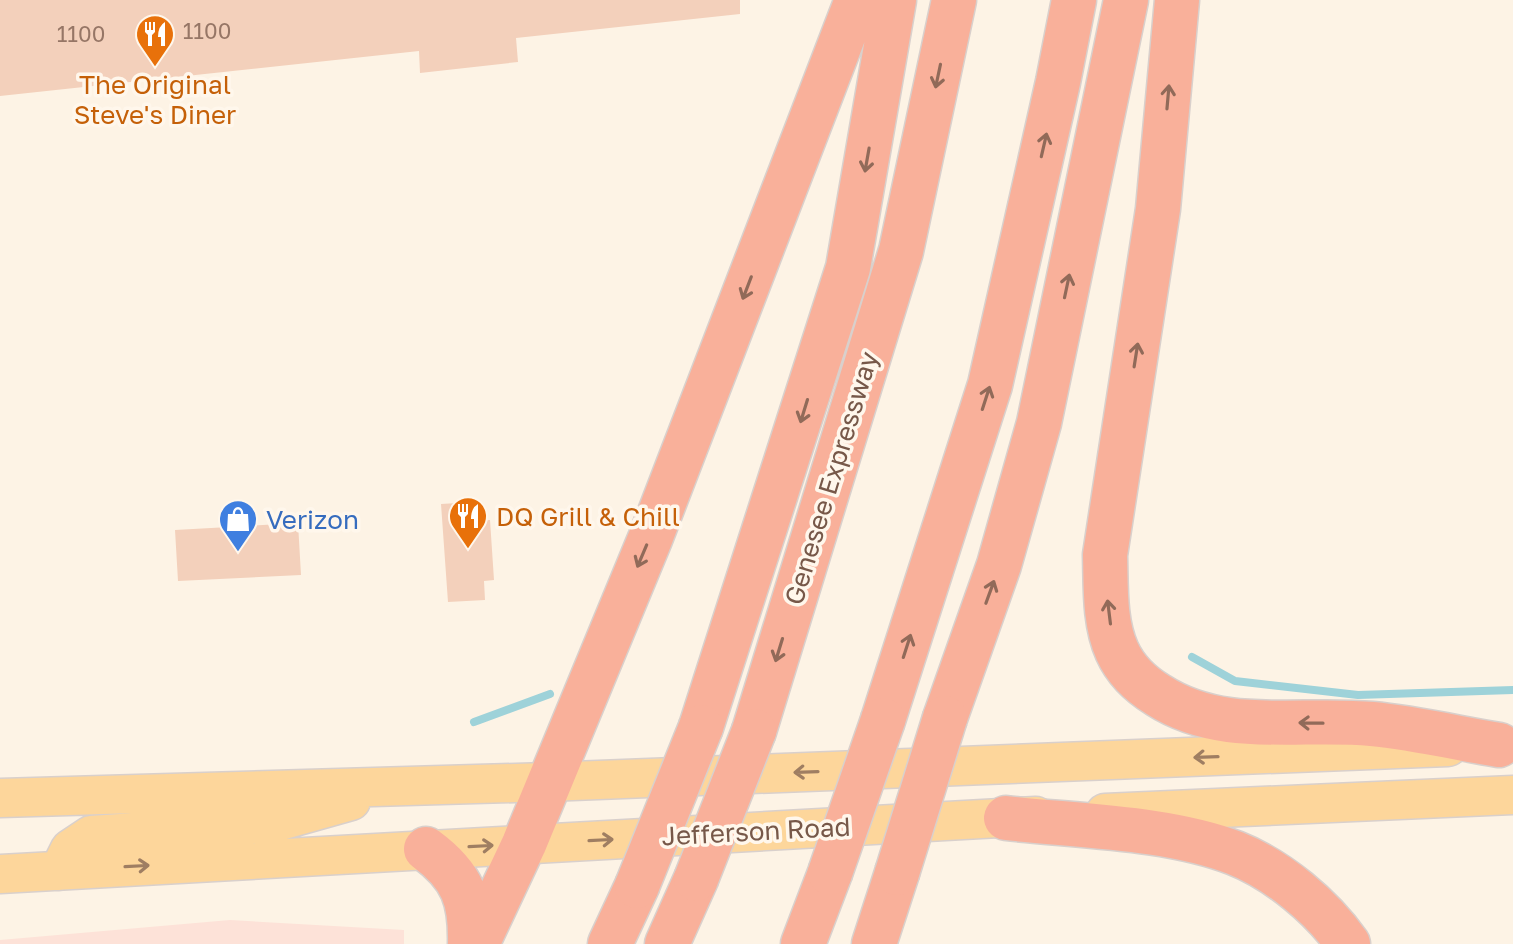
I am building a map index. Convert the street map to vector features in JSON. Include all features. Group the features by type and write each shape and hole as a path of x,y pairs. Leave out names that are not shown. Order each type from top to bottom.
{"highway":[{"path":"477,944 524,844 547,782 650,539 857,0"},
{"path":"610,944 637,886 701,727 848,268 894,0"},
{"name":"Genesee Expressway","path":"667,944 754,731 901,251 954,0"},
{"path":"803,944 883,720 990,385 1074,0"},
{"path":"874,944 945,718 999,565 1039,423 1126,0"},
{"path":"1177,0 1158,209 1105,555 1108,609 1116,649 1127,670 1146,688 1179,709 1210,719 1372,724 1506,745"},
{"path":"1006,818 1187,838 1236,853 1266,869 1309,901 1348,944"},
{"path":"426,849 455,876 467,899 471,920 470,944"}],"main road":[{"path":"0,798 547,782 1506,745"},
{"path":"59,871 70,849 91,835 273,823 404,786"},
{"name":"Jefferson Road","path":"0,874 1006,818 1513,795"}],"shaded area":[{"path":"230,920 404,930 404,944 0,944 0,940"}],"building":[{"path":"0,0 740,0 740,14 516,38 518,62 420,73 419,51 0,96"},
{"name":"DQ Grill & Chill","path":"474,502 475,521 490,520 494,580 484,581 485,600 448,602 441,504"},
{"name":"Verizon","path":"298,523 301,575 178,581 175,530"}],"waterway":[{"path":"1192,657 1235,681 1358,695 1513,690"},
{"path":"474,722 550,694"}],"place":[{"name":"The Original Steve's Diner","path":"155,68"},
{"name":"DQ Grill & Chill","path":"468,550"},
{"name":"Verizon","path":"238,553"}]}
